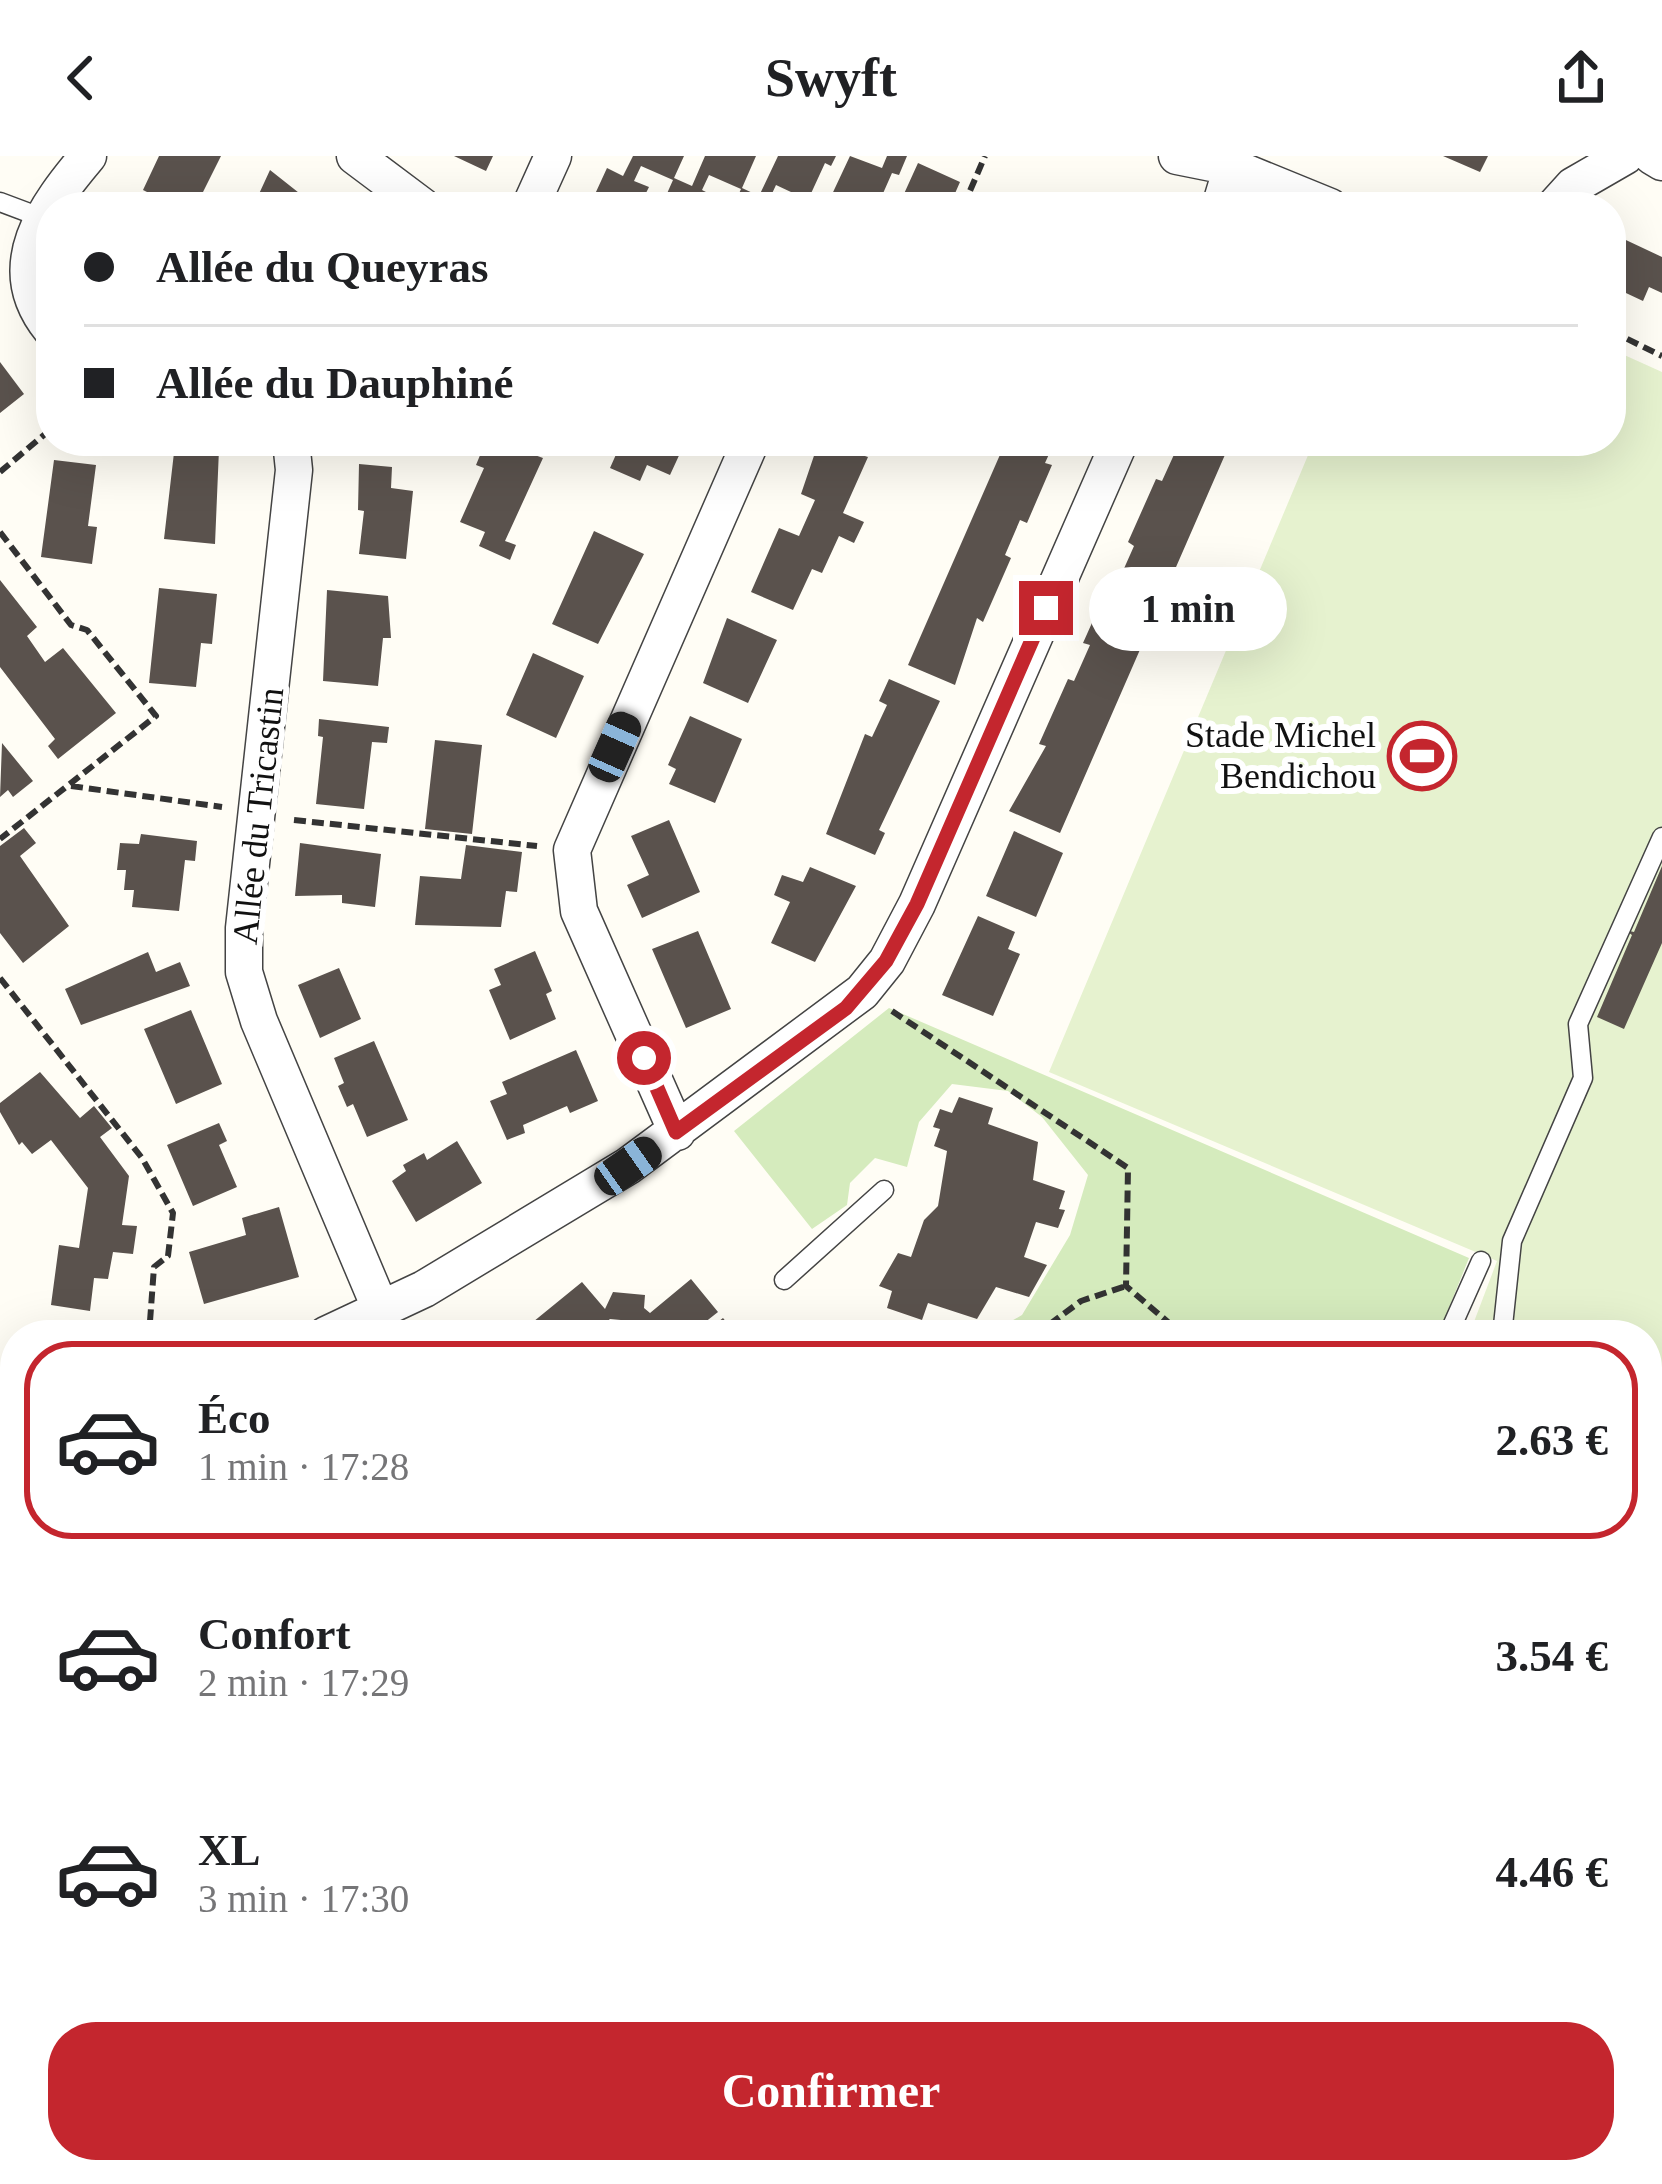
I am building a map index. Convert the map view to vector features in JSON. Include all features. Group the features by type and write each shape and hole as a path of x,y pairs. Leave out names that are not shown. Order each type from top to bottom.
{"street":[{"path":"60,192 88,156"},
{"path":"355,156 403,192"},
{"path":"537,192 553,156"},
{"path":"1568,192 1625,156"},
{"path":"1652,156 1662,162"},
{"path":"1205,160 1215,192"},
{"path":"1205,160 1290,192"},
{"path":"36,227 31,240 30,290 36,301"},
{"name":"Allée du Tricastin","path":"293,456 244,972 259,1021 382,1310"},
{"path":"676,1132 579,911 572,850 744,456"},
{"path":"360,1320 531,1225 676,1132 862,992 886,961 917,904 1113,456"}],"lane":[{"path":"0,202 36,216"},
{"path":"1504,1320 1512,1241 1583,1078 1578,1024 1662,837"},
{"path":"784,1280 884,1190"},
{"path":"1455,1320 1481,1261"}],"path":[{"path":"969,192 985,156"},
{"path":"1626,338 1662,356"},
{"path":"0,472 36,442"},
{"path":"0,532 71,625 87,630 156,716 0,839"},
{"path":"71,786 256,814 572,850"},
{"path":"0,977 142,1159 173,1213 168,1256 154,1268 150,1320"},
{"path":"862,992 1128,1168 1126,1286"},
{"path":"1055,1320 1081,1301 1126,1286"},
{"path":"1126,1286 1166,1320"}],"green space":[{"name":"Stade Michel Bendichou","path":"1626,356 1662,372 1662,1320 1475,1320 1497,1261 1049,1072 1308,456 1626,456"},
{"path":"889,1008 1469,1258 1444,1320 1013,1320 1022,1315 1070,1235 1088,1175 1042,1117 1008,1091 952,1084 919,1122 907,1167 875,1158 850,1183 847,1205 812,1229 734,1131"}],"building":[{"path":"159,156 221,156 203,192 143,190"},
{"path":"454,156 493,156 486,171"},
{"path":"633,156 684,156 674,178 692,186 705,156 756,156 742,188 750,192 740,192 709,175 702,190 706,192 668,192 673,180 641,166 634,181 649,187 646,192 596,192 607,168 623,176"},
{"path":"778,156 836,156 831,166 825,163 812,192 791,192 776,185 773,192 761,192"},
{"path":"850,156 882,168 887,156 907,156 899,175 892,173 884,192 833,192"},
{"path":"1443,156 1488,156 1480,172"},
{"path":"918,163 960,182 956,192 905,192"},
{"path":"270,170 298,192 260,192"},
{"path":"1626,240 1662,257 1662,293 1649,287 1643,301 1626,293"},
{"path":"0,362 24,394 0,413"},
{"path":"174,456 219,456 215,544 164,539"},
{"path":"480,456 543,458 505,541 516,545 510,560 479,546 485,532 460,522 484,468 476,465"},
{"path":"615,456 679,456 670,475 647,465 640,481 610,468"},
{"path":"814,456 868,457 843,513 864,522 854,543 839,536 822,573 812,569 793,610 751,592 779,528 799,536 815,500 801,494"},
{"path":"999,456 1048,456 1045,463 1052,465 1027,523 1020,520 1005,555 1011,558 983,622 977,618 955,685 908,665"},
{"path":"1173,456 1224,456 1060,833 1009,811 1046,746 1039,744 1068,679 1074,681 1090,645 1083,643 1112,578 1118,582 1134,546 1128,542 1156,479 1162,481"},
{"path":"54,460 96,465 88,526 97,527 92,564 41,557"},
{"path":"359,464 392,467 391,488 413,491 406,559 359,554 364,511 358,510"},
{"path":"594,531 644,554 598,644 552,624"},
{"path":"0,580 37,627 27,636 45,662 63,648 116,713 58,759 48,746 55,739 0,667"},
{"path":"159,588 217,594 212,644 201,643 196,687 149,683"},
{"path":"327,590 388,596 391,638 383,638 378,686 323,681"},
{"path":"727,618 777,640 748,703 703,683"},
{"path":"533,653 584,676 556,738 506,715"},
{"path":"889,679 940,701 879,830 885,833 875,855 826,834 865,734 872,737 887,705 879,701"},
{"path":"690,716 742,739 715,803 669,784 676,769 668,765"},
{"path":"319,719 389,727 387,743 372,742 364,809 316,804 323,737 318,736"},
{"path":"435,740 482,745 472,834 425,829"},
{"path":"2,743 33,781 13,797 8,790 0,797"},
{"path":"669,820 700,892 642,918 627,885 649,875 631,836"},
{"path":"24,828 36,843 20,856 69,926 23,963 0,933 0,846"},
{"path":"1014,831 1063,853 1036,917 986,896"},
{"path":"141,834 197,841 195,861 185,860 179,911 132,907 134,890 124,890 126,870 117,870 120,843 139,844"},
{"path":"300,843 381,854 375,907 342,903 342,895 295,896"},
{"path":"466,845 522,852 517,892 506,891 501,927 415,925 420,876 461,879"},
{"path":"1662,866 1662,943 1624,1029 1597,1017 1632,935 1625,930 1634,932"},
{"path":"810,867 856,886 815,962 771,943 790,902 774,895 782,875 803,882"},
{"path":"978,916 1015,932 1008,949 1020,954 993,1016 942,995"},
{"path":"698,931 731,1009 686,1028 652,949"},
{"path":"535,951 552,991 546,994 556,1019 510,1040 489,990 501,985 494,969"},
{"path":"148,952 156,972 180,962 190,986 81,1025 65,989"},
{"path":"339,968 361,1019 320,1038 298,985"},
{"path":"191,1010 222,1084 176,1104 144,1029"},
{"path":"374,1041 408,1120 367,1137 353,1104 347,1107 338,1086 344,1083 334,1058"},
{"path":"576,1050 598,1101 570,1113 567,1106 523,1125 525,1133 507,1140 490,1101 507,1094 502,1082"},
{"path":"40,1072 80,1118 94,1106 112,1128 100,1137 129,1176 122,1225 137,1226 133,1254 113,1252 108,1279 94,1278 90,1311 51,1305 59,1245 79,1248 88,1188 51,1140 32,1154 22,1142 19,1145 0,1112 0,1103"},
{"path":"959,1097 993,1108 988,1124 1038,1142 1033,1180 1065,1191 1059,1209 1065,1210 1058,1228 1036,1222 1024,1257 1047,1265 1029,1297 996,1287 977,1319 928,1303 922,1320 887,1308 892,1291 879,1286 898,1253 911,1257 924,1220 938,1206 947,1151 934,1146 940,1129 933,1127 940,1109 952,1113"},
{"path":"219,1123 227,1141 219,1145 237,1187 193,1206 167,1145"},
{"path":"457,1141 482,1183 416,1222 392,1181 406,1171 403,1165 424,1153 427,1160"},
{"path":"279,1207 299,1277 204,1304 189,1252 246,1235 242,1218"},
{"path":"691,1279 718,1312 708,1320 535,1320 582,1282 605,1309 613,1292 645,1295 644,1308 650,1313"}],"place":[{"name":"Stade Michel Bendichou","path":"1422,756"}],"route":[{"path":"644,1058 676,1132 862,992 886,961 917,904 1046,608"}]}
